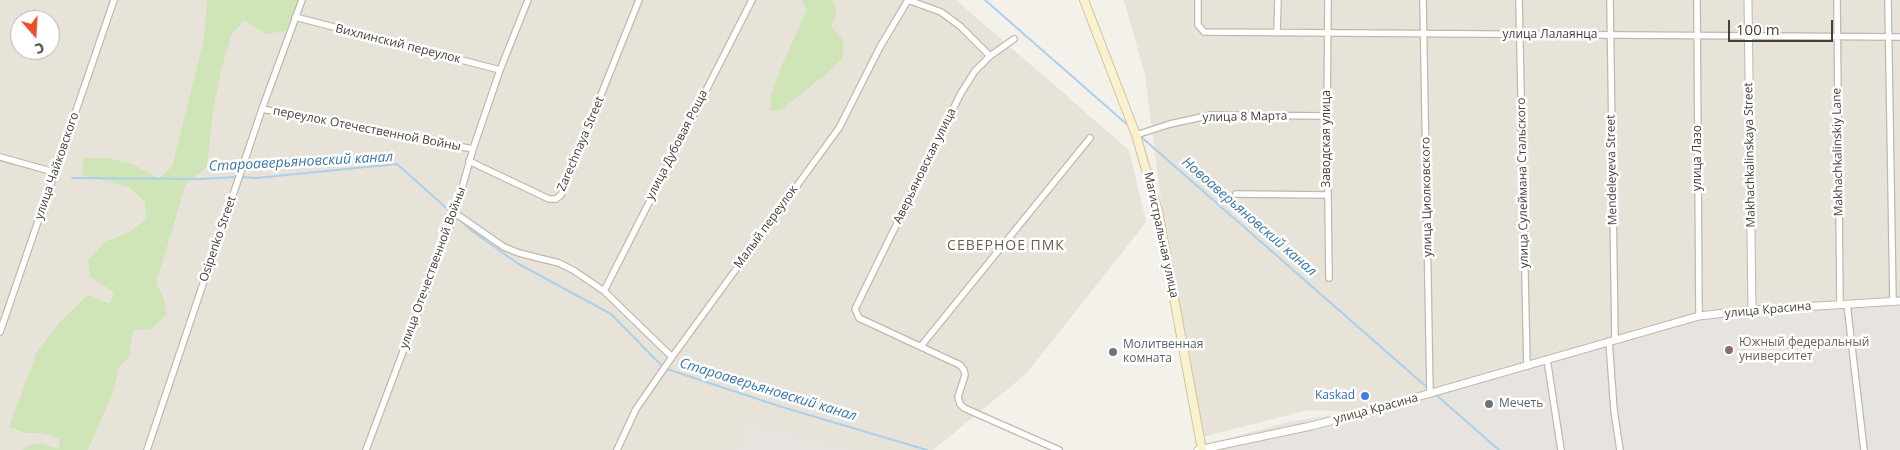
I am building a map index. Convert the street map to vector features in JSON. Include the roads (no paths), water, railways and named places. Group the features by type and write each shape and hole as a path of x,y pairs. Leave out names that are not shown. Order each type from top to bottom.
{"main road":[{"name":"Магистральная улица","path":"1084,0 1136,135 1158,211 1201,450"}],"street":[{"name":"улица Чайковского","path":"0,332 114,0"},
{"name":"Osipenko Street","path":"147,450 262,109 302,0"},
{"name":"улица Отечественной Войны","path":"366,450 455,213 473,149 500,70 528,0"},
{"name":"Zarechnaya Street","path":"469,162 549,199 556,199 561,195 639,0"},
{"name":"улица Дубовая Роща","path":"604,291 752,0"},
{"path":"908,0 941,12 960,26 990,56"},
{"name":"Малый переулок","path":"617,450 636,409 839,128 880,47 908,0"},
{"name":"улица Лалаянца","path":"1198,0 1198,25 1200,30 1204,32 1900,38"},
{"path":"1277,33 1278,0"},
{"name":"Заводская улица","path":"1328,0 1327,195 1329,278"},
{"name":"улица Циолковского","path":"1424,0 1430,394"},
{"name":"улица Сулеймана Стальского","path":"1519,0 1527,366"},
{"name":"Mendeleyeva Street","path":"1610,0 1612,340"},
{"name":"улица Лазо","path":"1697,0 1699,316"},
{"name":"Makhachkalinskaya Street","path":"1748,0 1752,310"},
{"name":"Makhachkalinskiy Lane","path":"1837,0 1843,304 1864,450"},
{"path":"1888,0 1896,301"},
{"name":"Вихлинский переулок","path":"295,17 500,70"},
{"name":"Аверьяновская улица","path":"921,346 859,318 855,309 961,93 975,71 990,56 1014,39"},
{"name":"переулок Отечественной Войны","path":"262,109 388,131 473,149"},
{"name":"улица 8 Марта","path":"1136,135 1170,124 1211,115 1327,116"},
{"path":"1059,450 964,408 960,404 958,396 964,370 960,365 921,346 1090,138"},
{"path":"0,157 54,172"},
{"path":"1236,194 1327,195"},
{"path":"455,213 504,247 519,253 559,263 604,291 672,357"},
{"name":"улица Красина","path":"1201,450 1311,426 1430,394 1699,316 1752,310 1896,301"},
{"path":"1612,340 1614,410 1620,450"},
{"path":"1547,359 1561,450"}],"waterway":[{"name":"Новоаверьяновский канал","path":"985,0 1130,127"},
{"name":"Новоаверьяновский канал","path":"1139,135 1429,389"},
{"name":"Староаверьяновский канал","path":"242,177 256,178 397,164 452,213"},
{"name":"Староаверьяновский канал","path":"72,178 200,179 237,177"},
{"name":"Староаверьяновский канал","path":"458,218 472,231 517,263 611,314 663,367"},
{"name":"Староаверьяновский канал","path":"667,369 782,407 927,450"},
{"name":"Новоаверьяновский канал","path":"1434,393 1499,450"}],"place":[{"name":"Южный федеральный университет","path":"1729,350"},
{"name":"Молитвенная комната","path":"1113,352"},
{"name":"Kaskad","path":"1365,396"},
{"name":"Мечеть","path":"1489,404"}],"district":[{"name":"СЕВЕРНОЕ ПМК","path":"1006,246"}]}
